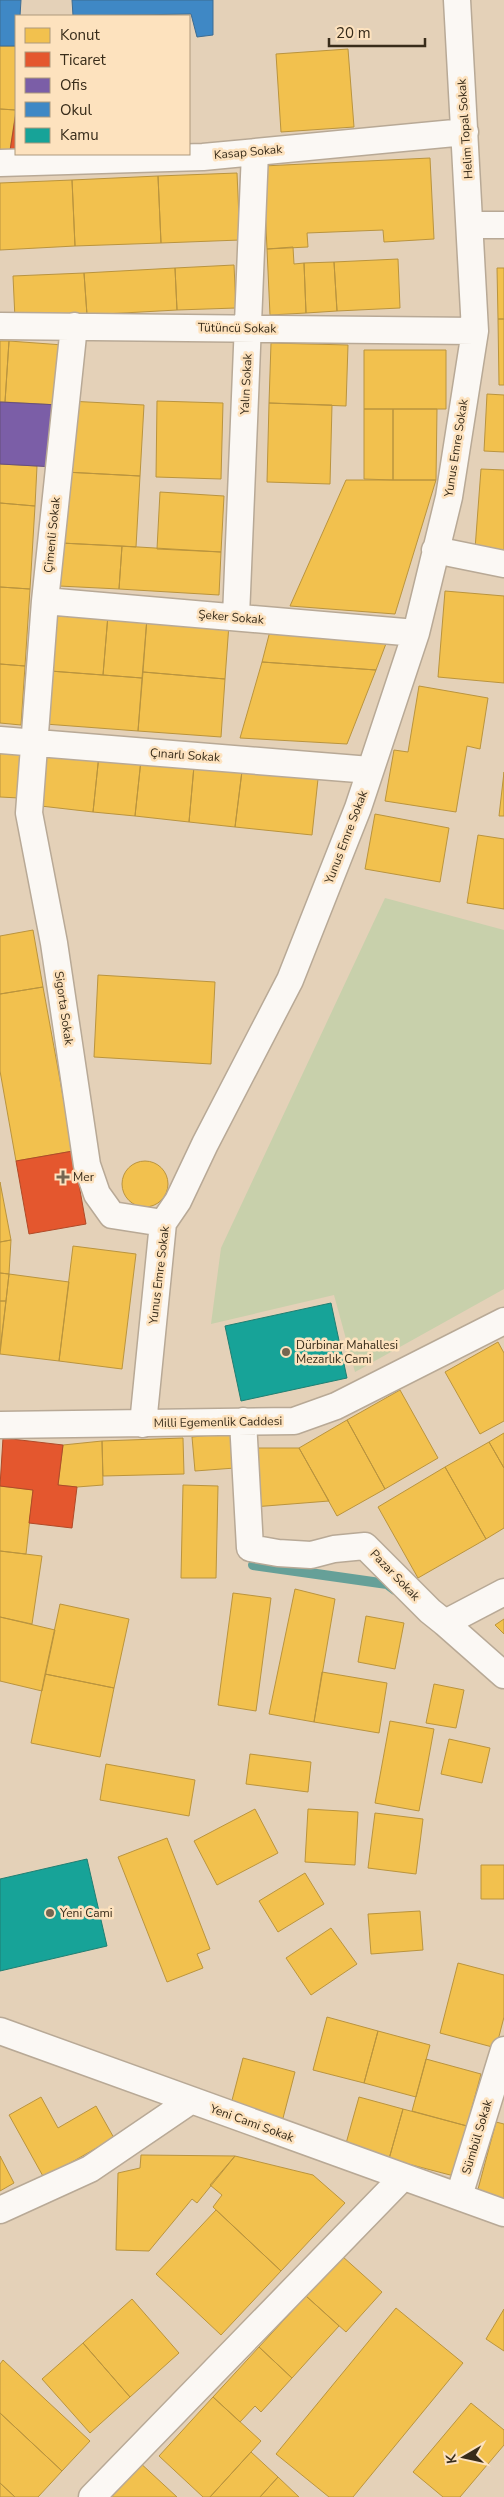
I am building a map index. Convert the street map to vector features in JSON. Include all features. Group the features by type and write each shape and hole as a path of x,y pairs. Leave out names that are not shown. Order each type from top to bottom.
{"street":[{"name":"Helim Topal Sokak","path":"457,0 471,226"},
{"name":"Kasap Sokak","path":"0,163 203,156 465,132"},
{"name":"Yalın Sokak","path":"236,617 255,152"},
{"path":"471,226 504,225"},
{"name":"Yunus Emre Sokak","path":"143,1424 164,1223 178,1201 205,1144 290,980 358,808 416,633 449,497 475,331 471,226"},
{"name":"Tütüncü Sokak","path":"0,326 475,331"},
{"name":"Çimenli Sokak","path":"34,744 45,601 74,326"},
{"path":"435,550 504,564"},
{"name":"Şeker Sokak","path":"45,601 416,633"},
{"name":"Çınarlı Sokak","path":"0,740 370,770"},
{"name":"Sigorta Sokak","path":"34,744 29,813 54,943 87,1165 97,1194 112,1215 164,1223"},
{"name":"Milli Egemenlik Caddesi","path":"0,1426 294,1421 336,1406 504,1321"},
{"name":"Pazar Sokak","path":"243,1421 250,1548 278,1553 311,1555 334,1549 365,1546 430,1611 445,1623"},
{"path":"504,1592 445,1623 504,1675"},
{"name":"Yeni Cami Sokak","path":"0,2031 504,2213"},
{"name":"Sümbül Sokak","path":"459,2196 504,2050"},
{"path":"0,2210 90,2169 190,2101"},
{"path":"92,2497 403,2177"}],"green space":[{"path":"385,898 504,930 504,1289 355,1372 334,1295 211,1324 221,1248"}],"building: Konut":[{"path":"0,46 15,46 15,110 0,109"},
{"path":"348,49 354,127 281,132 276,54"},
{"path":"0,109 15,110 9,157 0,157"},
{"path":"430,158 434,239 384,242 383,230 307,233 308,247 267,249 263,166"},
{"path":"237,173 240,240 161,243 158,176"},
{"path":"158,176 161,243 75,246 72,180"},
{"path":"72,180 75,246 0,250 0,183"},
{"path":"293,247 294,264 304,263 306,313 270,315 267,249"},
{"path":"398,259 400,308 337,311 334,262"},
{"path":"334,262 337,311 306,313 304,263"},
{"path":"234,265 236,308 177,310 175,268"},
{"path":"175,268 177,310 87,315 84,273"},
{"path":"497,268 504,268 504,319 498,319"},
{"path":"84,273 87,315 15,319 13,276"},
{"path":"498,319 504,319 504,385 499,385"},
{"path":"0,341 9,341 5,402 0,402"},
{"path":"9,341 63,345 59,405 5,402"},
{"path":"271,343 348,345 346,406 269,403"},
{"path":"364,350 446,350 446,409 364,409"},
{"path":"487,394 504,395 504,452 484,451"},
{"path":"69,401 144,405 140,476 65,472"},
{"path":"157,401 223,403 221,479 156,477"},
{"path":"269,403 332,405 330,484 267,482"},
{"path":"364,409 393,409 393,480 364,479"},
{"path":"393,409 437,409 436,480 393,480"},
{"path":"0,464 37,466 35,506 0,503"},
{"path":"481,469 504,470 504,551 475,549"},
{"path":"65,472 140,476 136,547 61,543"},
{"path":"346,480 436,480 395,614 290,606"},
{"path":"160,492 224,496 221,552 157,549"},
{"path":"0,503 35,506 30,589 0,587"},
{"path":"61,543 122,546 119,589 59,586"},
{"path":"122,546 221,552 219,595 119,589"},
{"path":"0,587 30,589 25,666 0,664"},
{"path":"445,591 504,596 504,683 438,677"},
{"path":"55,611 108,615 103,675 50,671"},
{"path":"108,615 147,618 142,678 103,675"},
{"path":"147,618 229,624 225,679 143,672"},
{"path":"270,631 387,641 376,670 262,662"},
{"path":"262,662 376,670 347,744 240,738"},
{"path":"0,664 25,666 21,725 0,723"},
{"path":"50,671 142,678 138,731 45,724"},
{"path":"143,672 225,679 221,737 138,731"},
{"path":"419,686 488,698 480,749 467,746 456,812 385,801 394,750 408,752"},
{"path":"0,748 21,749 19,798 0,797"},
{"path":"38,749 99,755 93,812 32,805"},
{"path":"99,755 141,760 135,816 93,812"},
{"path":"141,760 194,766 189,822 135,816"},
{"path":"194,766 242,771 235,827 189,822"},
{"path":"242,771 318,779 312,835 235,827"},
{"path":"504,772 504,816 499,816"},
{"path":"375,814 449,828 440,882 365,869"},
{"path":"478,835 504,839 504,909 467,903"},
{"path":"33,930 43,987 0,994 0,936"},
{"path":"98,975 215,982 211,1064 94,1057"},
{"path":"43,987 73,1151 16,1161 0,1071 0,994"},
{"path":"145,1161 158,1165 164,1171 168,1184 164,1197 158,1203 145,1207 132,1203 126,1197 122,1184 126,1171 132,1165"},
{"path":"0,1182 11,1240 0,1242"},
{"path":"11,1240 9,1274 0,1273 0,1242"},
{"path":"73,1246 136,1254 122,1369 59,1361"},
{"path":"0,1273 9,1274 6,1301 0,1301"},
{"path":"9,1274 69,1282 59,1361 0,1354"},
{"path":"0,1301 6,1301 0,1349"},
{"path":"498,1342 504,1353 504,1421 480,1434 445,1372"},
{"path":"400,1390 438,1458 385,1489 347,1420"},
{"path":"347,1420 385,1489 337,1516 299,1448"},
{"path":"231,1433 235,1468 195,1471 192,1437"},
{"path":"504,1433 504,1468 489,1442"},
{"path":"183,1438 184,1474 103,1476 102,1441"},
{"path":"102,1441 103,1485 77,1487 58,1485 63,1445"},
{"path":"489,1442 504,1468 504,1528 486,1539 445,1467"},
{"path":"252,1448 299,1448 329,1501 253,1507"},
{"path":"445,1467 486,1539 418,1578 378,1507"},
{"path":"183,1485 218,1486 216,1578 181,1578"},
{"path":"0,1486 33,1490 26,1554 0,1551"},
{"path":"0,1551 42,1556 32,1624 0,1617"},
{"path":"295,1589 335,1599 314,1722 269,1714"},
{"path":"233,1593 271,1598 256,1711 218,1705"},
{"path":"60,1604 129,1619 114,1688 45,1674"},
{"path":"366,1616 404,1623 395,1669 358,1662"},
{"path":"0,1617 55,1630 42,1691 0,1681"},
{"path":"504,1619 504,1634 495,1625"},
{"path":"322,1672 387,1683 379,1733 314,1722"},
{"path":"45,1674 114,1688 100,1757 31,1743"},
{"path":"434,1684 464,1690 456,1728 426,1723"},
{"path":"390,1721 434,1729 419,1811 375,1803"},
{"path":"449,1739 490,1748 482,1783 441,1774"},
{"path":"250,1754 311,1762 308,1792 246,1784"},
{"path":"106,1764 195,1780 189,1816 100,1800"},
{"path":"255,1809 278,1853 217,1885 194,1841"},
{"path":"308,1809 358,1812 355,1865 305,1862"},
{"path":"375,1813 423,1819 416,1874 368,1868"},
{"path":"167,1838 210,1949 197,1954 203,1968 167,1982 118,1857"},
{"path":"481,1865 504,1865 504,1899 481,1899"},
{"path":"305,1873 324,1904 278,1932 259,1901"},
{"path":"420,1911 423,1950 371,1954 368,1914"},
{"path":"331,1928 357,1964 311,1995 286,1958"},
{"path":"458,1963 504,1975 504,2017 496,2048 440,2033"},
{"path":"327,2017 378,2031 364,2083 313,2070"},
{"path":"378,2031 430,2045 416,2097 364,2083"},
{"path":"243,2058 295,2072 282,2122 230,2108"},
{"path":"426,2059 481,2074 467,2126 412,2111"},
{"path":"41,2097 58,2128 96,2106 114,2138 44,2178 9,2115"},
{"path":"359,2097 403,2109 389,2159 345,2147"},
{"path":"403,2109 467,2126 454,2176 389,2159"},
{"path":"496,2122 504,2124 504,2201 477,2193"},
{"path":"141,2155 235,2156 197,2203 192,2199 149,2251 116,2250 118,2173 140,2168"},
{"path":"0,2156 14,2183 0,2191"},
{"path":"235,2156 313,2175 345,2203 281,2271 213,2207 222,2195 210,2185"},
{"path":"216,2210 281,2271 221,2335 156,2274"},
{"path":"342,2256 382,2292 346,2332 306,2296"},
{"path":"306,2296 339,2326 292,2378 259,2347"},
{"path":"132,2299 179,2353 130,2397 83,2343"},
{"path":"396,2308 463,2363 353,2497 329,2497 276,2454"},
{"path":"504,2309 504,2351 486,2339"},
{"path":"83,2343 130,2397 90,2433 42,2379"},
{"path":"259,2347 292,2378 261,2412 255,2406 240,2422 213,2397"},
{"path":"3,2360 90,2441 62,2471 0,2413 0,2364"},
{"path":"213,2397 261,2441 210,2497 203,2497 159,2456"},
{"path":"471,2403 504,2430 504,2445 460,2497 443,2497 413,2472"},
{"path":"0,2413 62,2471 38,2497 15,2497 0,2483"},
{"path":"251,2452 278,2477 260,2497 210,2497"},
{"path":"137,2460 177,2497 101,2497"},
{"path":"278,2477 299,2497 260,2497"},
{"path":"0,2483 15,2497 0,2497"}],"building: Ticaret":[{"path":"15,119 15,154 9,157"},
{"path":"73,1151 86,1224 29,1234 16,1161"},
{"path":"3,1438 63,1445 58,1485 77,1487 72,1528 29,1523 33,1490 0,1486"}],"building: Ofis":[{"path":"0,402 59,405 55,467 0,464"}],"building: Okul":[{"path":"0,0 21,0 20,15 15,15 15,46 0,46"},
{"path":"72,0 213,0 213,35 197,37 191,14 73,15"}],"building: Kamu":[{"name":"Dürbinar Mahallesi Mezarlık Cami","path":"331,1303 347,1378 241,1401 225,1326"},
{"name":"Yeni Cami","path":"87,1859 107,1946 0,1971 0,1879"}],"waterway":[{"path":"253,1565 387,1584 395,1590"}],"place":[{"name":"Mer","path":"63,1177"},
{"name":"Dürbinar Mahallesi Mezarlık Cami","path":"286,1352"},
{"name":"Yeni Cami","path":"50,1913"}]}
